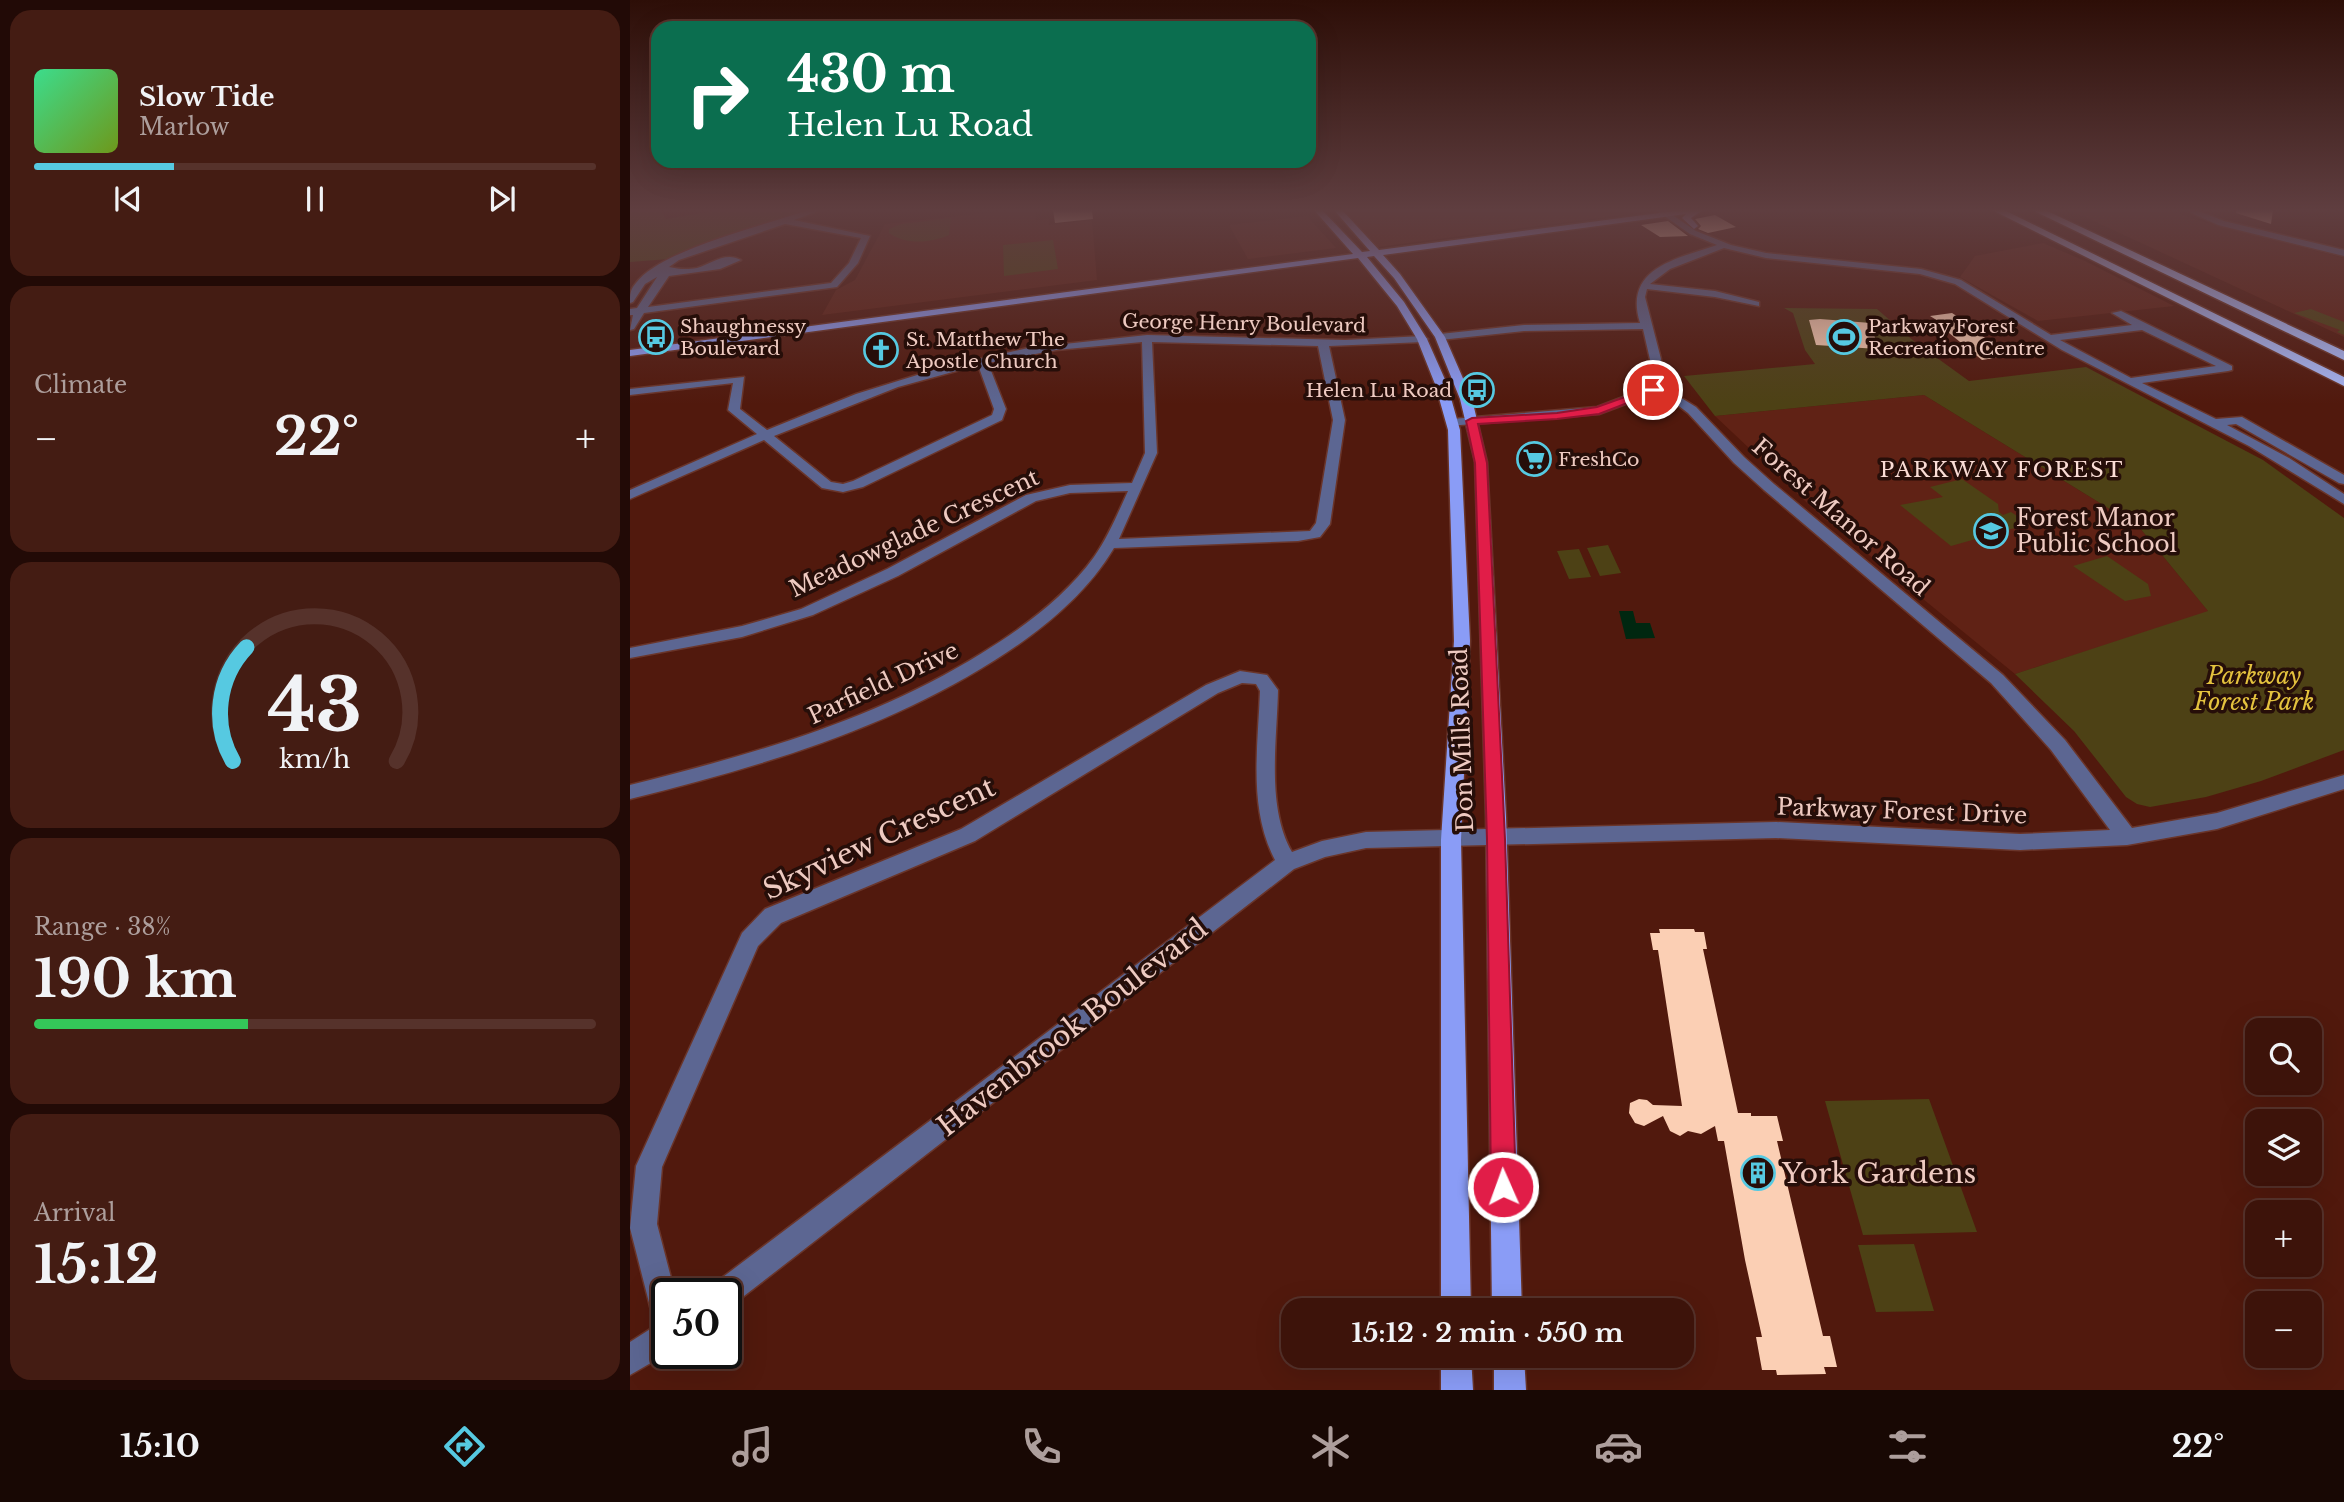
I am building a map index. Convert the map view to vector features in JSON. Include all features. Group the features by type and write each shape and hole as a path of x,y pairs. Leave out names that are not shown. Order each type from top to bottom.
{"highway":[{"path":"2126,275 2344,382"},
{"path":"2148,275 2344,370"},
{"path":"2173,275 2344,356"},
{"path":"2191,275 2341,345"},
{"path":"2197,310 2344,388"}],"main road":[{"path":"630,345 1183,275"},
{"path":"630,353 1197,275"},
{"name":"Don Mills Road","path":"1375,275 1401,304 1423,339 1452,423 1457,463 1462,641 1451,840 1456,1298"},
{"name":"Don Mills Road","path":"1396,275 1440,337 1472,421 1481,463 1496,839 1507,1298"},
{"path":"1456,1368 1457,1390"},
{"path":"1509,1368 1510,1390"}],"street":[{"path":"632,277 649,275"},
{"path":"630,300 641,282 649,275"},
{"path":"630,327 635,312 663,275"},
{"path":"635,312 834,285 843,275"},
{"path":"1452,423 1557,416 1599,410 1653,390 1657,378 1654,346 1645,326 1639,301 1644,286 1656,275"},
{"path":"1934,275 1967,286 2051,338 2300,468 2341,496"},
{"path":"1644,286 1715,293 1756,304"},
{"path":"2117,313 2228,368 2131,381"},
{"path":"1440,337 1524,328 1645,326"},
{"path":"2051,338 2143,327"},
{"path":"2067,336 2148,378"},
{"name":"George Henry Boulevard","path":"630,495 894,385 982,361 1077,344 1147,338 1323,344 1423,339"},
{"name":"Parfield Drive","path":"630,792 782,753 844,732 934,690 980,663 1052,610 1096,565 1111,544 1151,453 1147,338"},
{"path":"1111,544 1298,537 1315,534 1323,524 1339,420 1323,344"},
{"path":"630,392 740,379 734,410 827,485 849,487 998,417 1000,409 982,361"},
{"name":"Forest Manor Road","path":"1653,390 1692,410 1739,460 1769,487 1997,679 2058,745 2127,837"},
{"path":"2214,423 2238,420 2344,480"},
{"name":"Meadowglade Crescent","path":"630,653 734,632 805,612 858,589 1031,498 1050,491 1137,486"},
{"name":"Skyview Crescent","path":"656,1278 643,1224 649,1166 750,940 773,916 968,835 1212,689 1240,677 1261,679 1269,690 1268,813 1276,848 1287,863"},
{"name":"Parkway Forest Drive","path":"1451,840 1776,830 2021,842 2127,837 2217,821 2344,782"},
{"name":"Havenbrook Boulevard","path":"742,1280 1287,863 1322,849 1367,841 1451,840"},
{"path":"630,1360 651,1346"}],"shaded area":[{"path":"858,275 1097,275 1097,280 822,315 836,290 855,280"},
{"path":"1962,275 2112,275 2174,306 2038,321 1960,277"},
{"path":"2210,275 2344,275 2344,337"},
{"name":"Forest Manor Public School","path":"1924,395 2139,527 2209,612 2015,674 1820,515 1715,416"},
{"path":"1619,611 1633,611 1636,623 1650,623 1655,638 1626,639"}],"green space":[{"name":"Parkway Forest Park","path":"1784,308 1877,309 1915,342 1969,381 2086,367 2263,460 2344,518 2344,750 2261,781 2206,797 2150,807 2137,804 2126,797 2074,731 2015,674 2208,611 2139,527 1924,395 1715,416 1684,376 1815,364 1805,350 1793,313"},
{"path":"2311,309 2344,322 2344,335 2337,332 2340,330 2294,313"},
{"path":"1962,479 1998,504 1999,512 2003,515 2011,512 2029,524 1951,546 1900,505 1943,497 1930,487"},
{"path":"1608,545 1621,573 1600,576 1587,548"},
{"path":"1579,549 1591,577 1569,579 1557,551"},
{"path":"2107,556 2148,584 2151,596 2125,601 2073,566"},
{"path":"1929,1099 1977,1232 1863,1235 1825,1101"},
{"path":"1914,1244 1934,1311 1876,1312 1858,1245"}],"building":[{"path":"1952,313 1990,341 1987,341 1991,343 1987,344 2006,356 1982,360 1943,328 1948,327 1930,316"},
{"name":"Parkway Forest Recreation Centre","path":"1809,320 1871,323 1878,349 1816,345"},
{"name":"York Gardens","path":"1659,929 1694,929 1695,932 1704,932 1707,949 1703,949 1738,1113 1777,1116 1783,1141 1777,1141 1823,1336 1830,1336 1837,1367 1824,1367 1826,1374 1777,1375 1776,1370 1762,1370 1756,1337 1762,1337 1724,1141 1718,1141 1715,1126 1701,1134 1688,1131 1680,1136 1670,1131 1663,1116 1644,1126 1635,1123 1629,1113 1630,1103 1639,1099 1647,1100 1653,1105 1682,1106 1658,950 1653,950 1650,933 1660,933"}],"place":[{"name":"Shaughnessy Boulevard","path":"656,337"},
{"name":"Parkway Forest Recreation Centre","path":"1844,337"},
{"name":"St. Matthew The Apostle Church","path":"881,350"},
{"name":"Helen Lu Road","path":"1477,390"},
{"name":"FreshCo","path":"1534,459"},
{"name":"Forest Manor Public School","path":"1991,531"},
{"name":"York Gardens","path":"1758,1173"}],"district":[{"name":"PARKWAY FOREST","path":"2002,470"}],"route":[{"path":"1503,1187 1496,839 1481,463 1472,421 1557,416 1599,410 1624,403 1653,390"}]}
